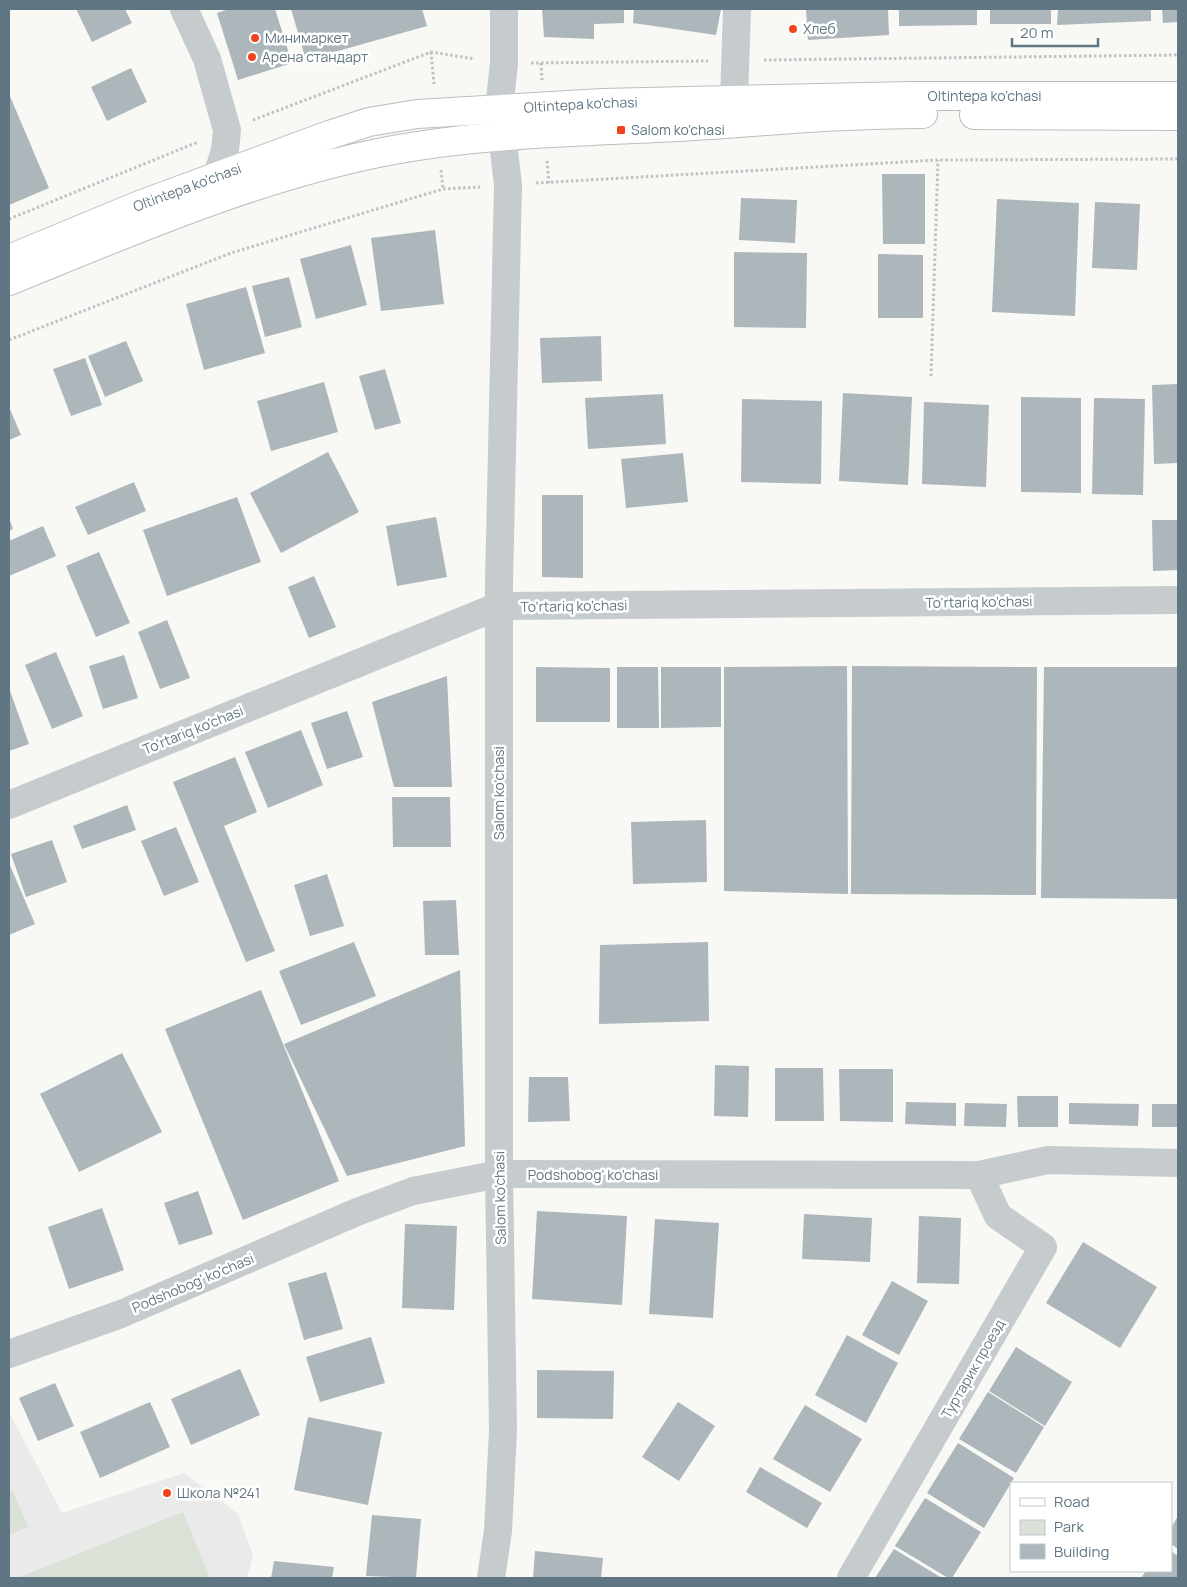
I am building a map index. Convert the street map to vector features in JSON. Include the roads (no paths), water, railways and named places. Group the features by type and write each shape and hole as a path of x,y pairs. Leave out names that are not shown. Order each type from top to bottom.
{"main road":[{"name":"Oltintepa ko'chasi","path":"9,259 136,206 217,176 369,122 417,114 498,108 734,100 910,96 1178,96"},
{"name":"Oltintepa ko'chasi","path":"9,281 144,226 230,195 336,163 422,146 502,135 911,114 1178,116"}],"street":[{"path":"184,9 207,59 227,130 225,150 217,176"},
{"name":"Salom ko'chasi","path":"491,1578 498,1531 503,1430 499,1174 500,606 508,185 498,108 504,63 504,9"},
{"path":"734,100 737,9"},
{"name":"To'rtariq ko'chasi","path":"9,805 500,606 1178,600"},
{"name":"Podshobog' ko'chasi","path":"9,1354 120,1314 357,1212 413,1191 499,1174 979,1175 1048,1160 1178,1163"},
{"name":"Туртарик проезд","path":"851,1578 1044,1247 998,1216 979,1175"}],"place":[{"name":"Хлеб","path":"793,29"},
{"name":"Минимаркет","path":"255,38"},
{"name":"Арена стандарт","path":"252,57"},
{"name":"Salom ko'chasi","path":"621,130"},
{"name":"Школа №241","path":"167,1493"}]}
